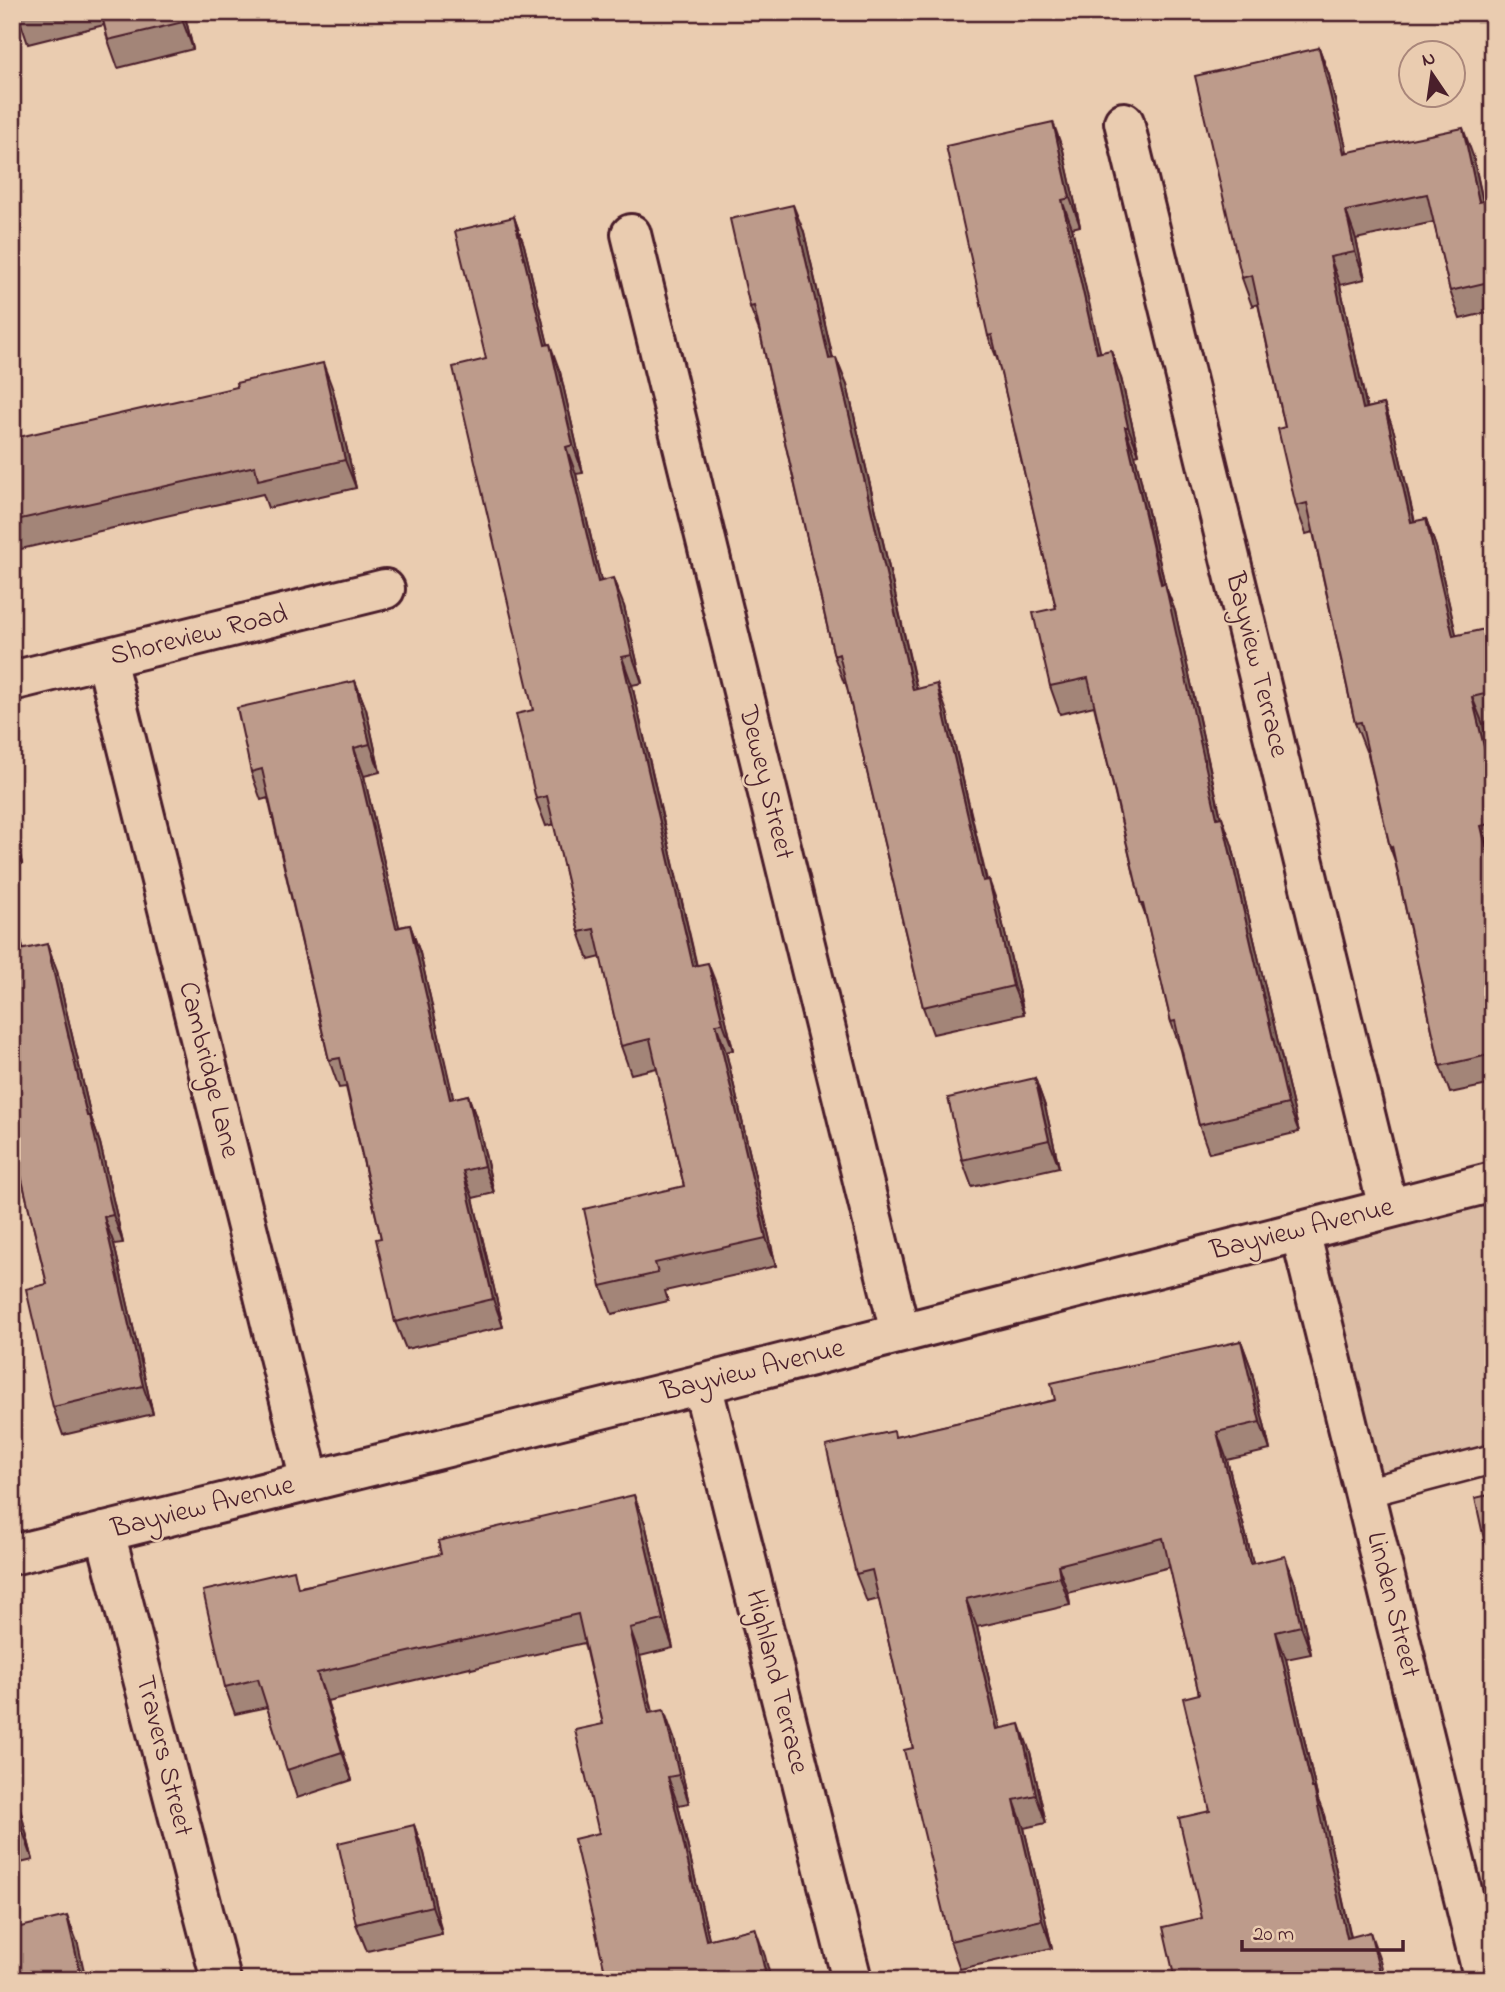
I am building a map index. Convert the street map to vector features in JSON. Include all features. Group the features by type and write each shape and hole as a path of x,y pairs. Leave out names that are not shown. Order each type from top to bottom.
{"street":[{"name":"Bayview Terrace","path":"1124,122 1388,1208"},
{"name":"Dewey Street","path":"631,234 900,1332"},
{"name":"Shoreview Road","path":"12,681 385,589"},
{"name":"Cambridge Lane","path":"106,659 310,1481"},
{"name":"Bayview Avenue","path":"12,1555 702,1384 1493,1182"},
{"name":"Linden Street","path":"1300,1231 1484,1980"},
{"name":"Highland Terrace","path":"702,1384 852,1980"},
{"name":"Travers Street","path":"105,1532 221,1980"}],"lane":[{"path":"1364,1493 1493,1459"}],"shaded area":[{"path":"1493,1182 1493,1459 1364,1493 1300,1231"}],"building":[{"path":"101,12 181,12 183,22 108,40"},
{"path":"1319,48 1344,153 1463,128 1479,202 1493,199 1493,245 1489,246 1493,260 1493,281 1450,291 1427,194 1346,211 1355,252 1330,257 1363,409 1384,404 1411,522 1426,519 1453,636 1485,629 1493,663 1493,692 1472,697 1493,784 1493,823 1481,826 1493,875 1493,1054 1440,1066 1392,846 1390,847 1361,722 1355,723 1307,503 1296,506 1278,429 1285,427 1252,275 1242,278 1195,76"},
{"path":"1053,122 1070,198 1062,200 1097,353 1111,350 1128,427 1125,427 1161,584 1165,583 1217,818 1222,817 1288,1104 1199,1125 1175,1021 1171,1022 1141,904 1088,678 1050,686 1033,613 1056,608 992,335 988,336 946,146"},
{"path":"793,205 829,359 836,358 913,690 937,684 983,881 989,880 1013,986 923,1007 839,654 834,656 754,306 750,307 730,219"},
{"path":"514,217 545,345 550,344 573,445 566,447 598,582 613,578 632,655 622,657 693,966 708,963 723,1023 716,1024 766,1238 655,1263 658,1273 601,1286 584,1209 684,1186 650,1039 621,1046 594,929 579,932 547,796 536,799 516,714 533,710 453,367 486,359 455,231"},
{"path":"323,363 345,460 258,480 255,466 12,521 12,431 17,430 19,437 237,387 236,383"},
{"path":"355,681 370,744 354,748 396,928 410,925 450,1099 468,1095 484,1166 463,1171 493,1299 395,1322 376,1239 381,1238 340,1058 329,1060 262,769 251,772 237,708"},
{"path":"12,918 20,950 47,944 113,1215 104,1217 143,1386 53,1407 26,1289 47,1284 12,1138"},
{"path":"1035,1078 1049,1140 962,1160 948,1098"},
{"path":"1241,1341 1260,1422 1217,1432 1250,1564 1285,1556 1301,1626 1276,1632 1347,1938 1370,1932 1382,1980 1175,1980 1163,1927 1202,1918 1179,1818 1210,1811 1183,1698 1199,1694 1163,1538 1058,1565 1060,1577 966,1599 997,1729 1020,1724 1036,1795 1014,1800 1042,1920 950,1941 904,1750 913,1748 872,1570 856,1574 826,1446 894,1431 895,1437 1055,1400 1051,1383"},
{"path":"1493,1494 1493,1571 1491,1571 1475,1498"},
{"path":"634,1495 663,1620 630,1628 649,1713 664,1710 679,1775 668,1777 706,1940 755,1928 767,1980 607,1980 574,1839 599,1833 575,1730 603,1724 578,1614 317,1673 342,1752 287,1770 258,1679 225,1687 203,1591 294,1570 298,1588 441,1554 438,1541"},
{"path":"12,1789 23,1832 12,1835"},
{"path":"414,1825 432,1906 356,1924 338,1843"},
{"path":"67,1916 82,1980 12,1980 12,1929"}]}
